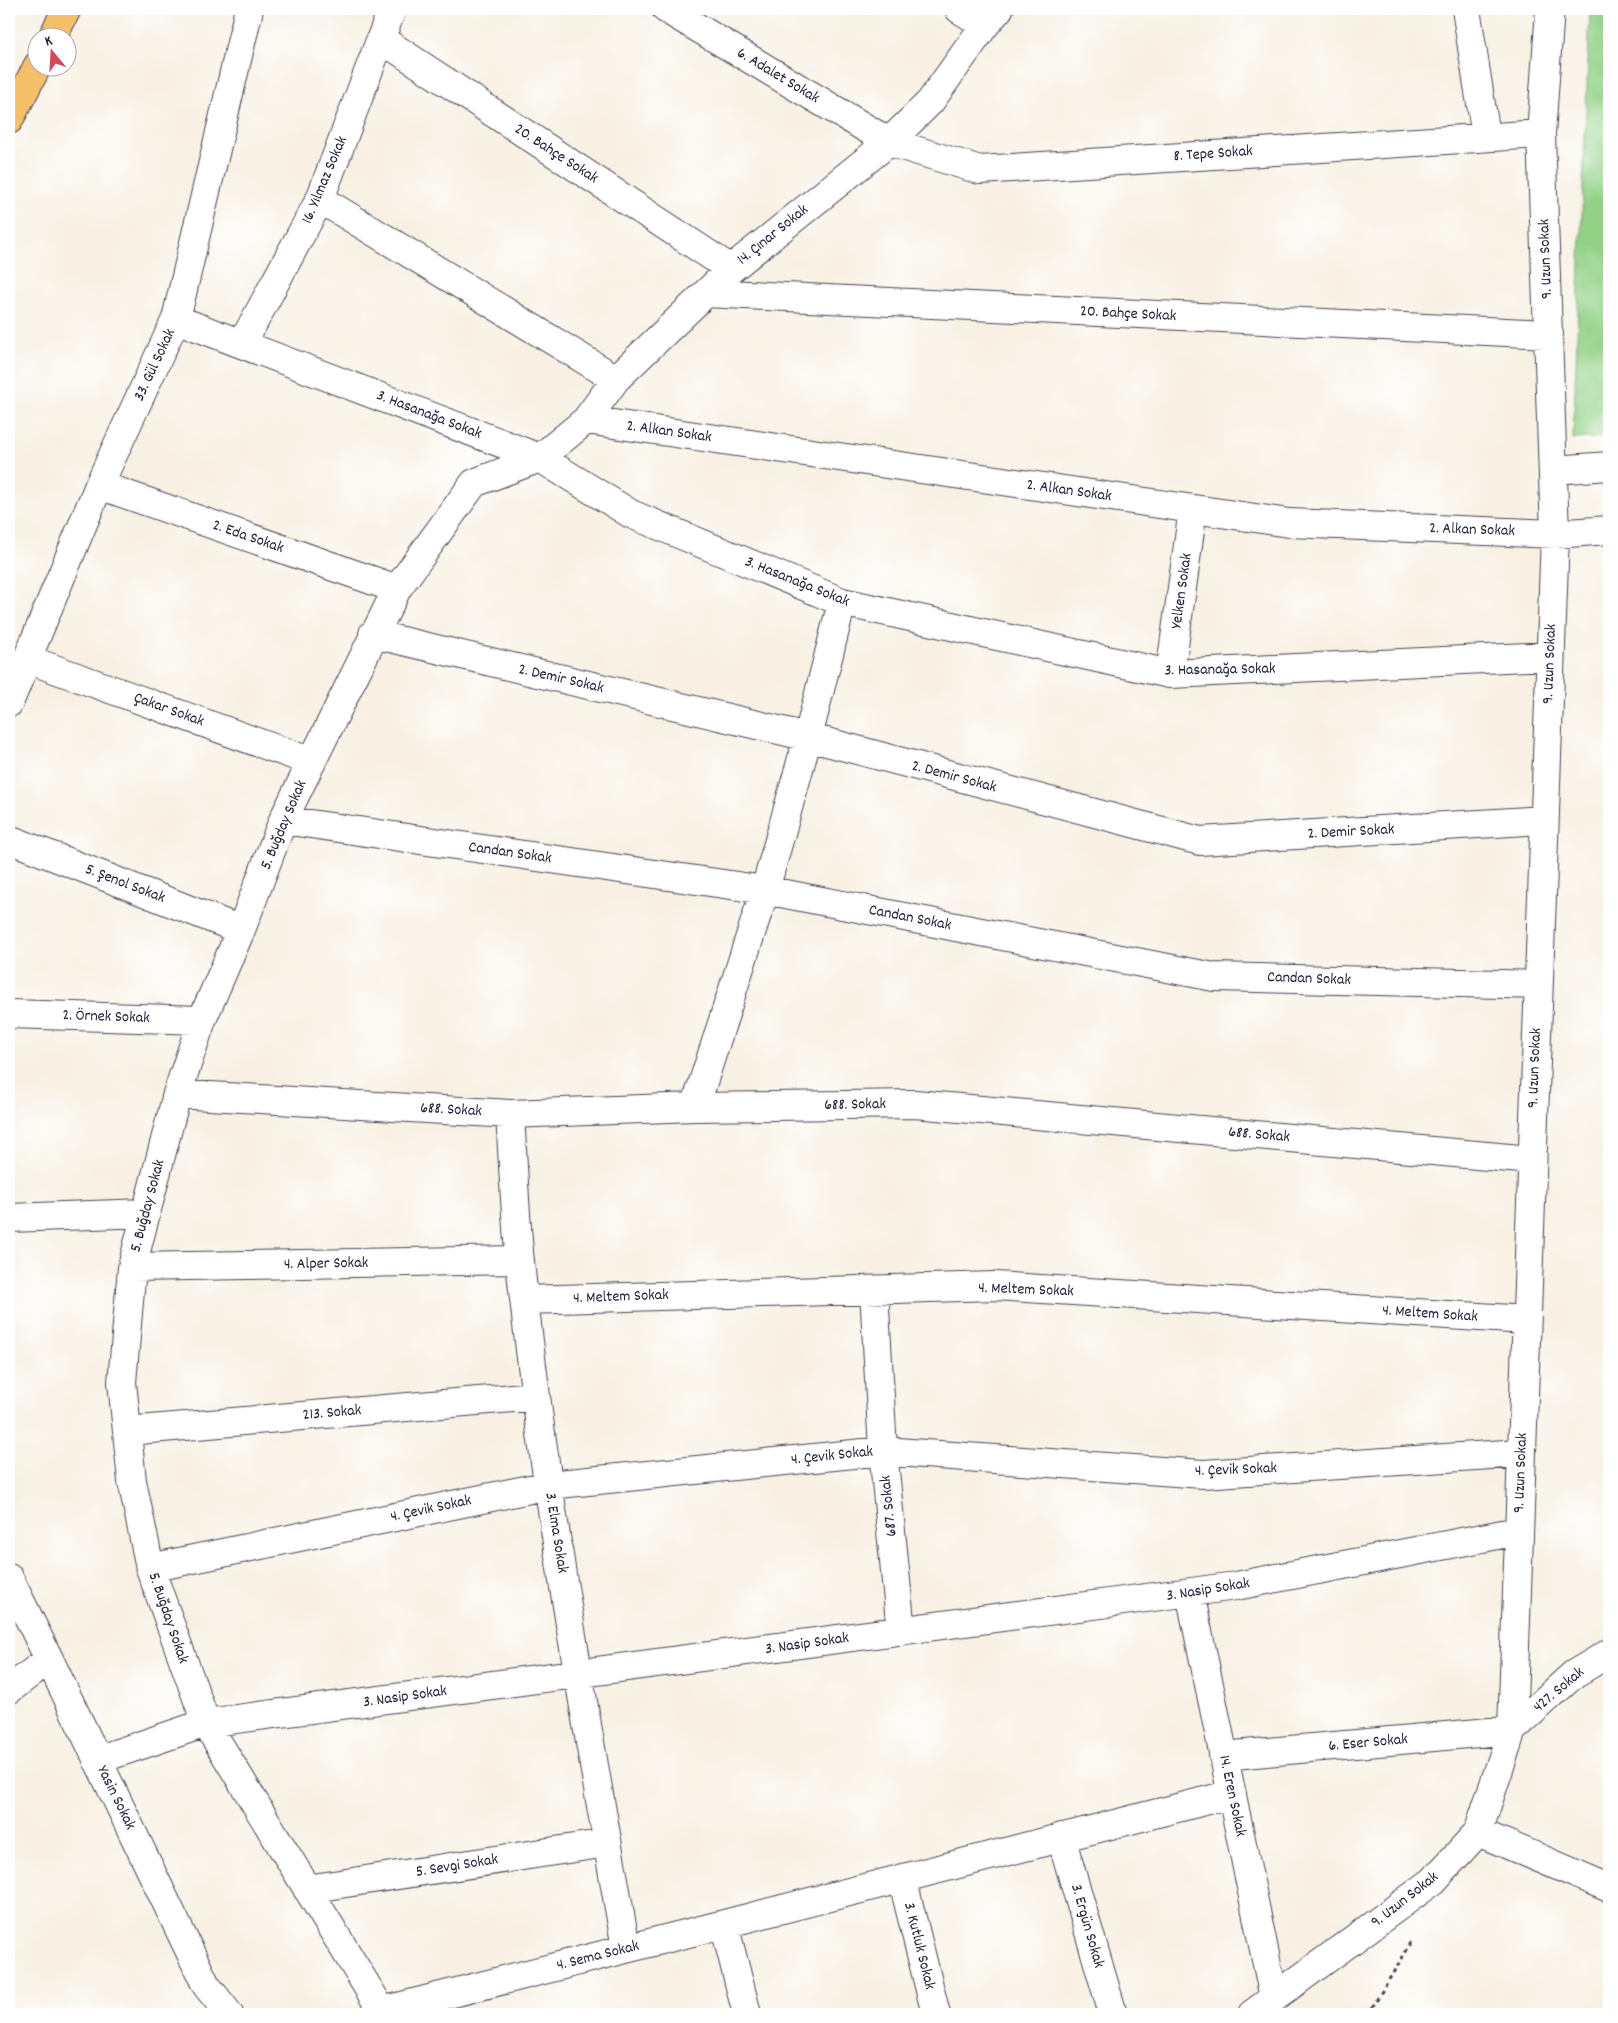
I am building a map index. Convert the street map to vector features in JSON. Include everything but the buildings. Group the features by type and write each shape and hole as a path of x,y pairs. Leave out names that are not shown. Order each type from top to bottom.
{"main road":[{"path":"57,28 67,9"},
{"path":"9,120 31,78"}],"street":[{"name":"33. Gül Sokak","path":"9,703 99,485 176,319 249,9"},
{"name":"16. Yılmaz Sokak","path":"242,344 320,199 392,9"},
{"name":"6. Adalet Sokak","path":"666,9 889,142"},
{"path":"960,9 992,17"},
{"path":"1466,9 1486,136"},
{"name":"9. Uzun Sokak","path":"1252,2014 1433,1881 1478,1832 1512,1730 1555,534 1541,134 1550,9"},
{"name":"14. Çınar Sokak","path":"540,458 586,420 616,379 731,269 889,142 930,102 992,17"},
{"name":"20. Bahçe Sokak","path":"381,38 731,269"},
{"name":"8. Tepe Sokak","path":"889,142 980,170 1486,136 1541,134"},
{"path":"320,199 616,379"},
{"name":"20. Bahçe Sokak","path":"706,293 1549,334"},
{"name":"3. Hasanağa Sokak","path":"176,319 540,458 631,514 842,602 1170,674 1550,656"},
{"name":"2. Alkan Sokak","path":"586,420 1289,523 1555,534 1609,530"},
{"name":"5. Buğday Sokak","path":"383,2013 206,1723 150,1568 132,1481 122,1382 132,1267 177,1094 202,1020 242,930 283,820 374,634 397,589 474,483 540,458"},
{"path":"1554,470 1609,466"},
{"name":"2. Eda Sokak","path":"99,485 397,589"},
{"name":"Yelken Sokak","path":"1170,674 1193,509"},
{"path":"695,1107 766,890 808,737 842,602"},
{"name":"2. Demir Sokak","path":"374,634 808,737 1200,841 1544,820"},
{"name":"Çakar Sokak","path":"27,658 312,762"},
{"name":"Candan Sokak","path":"283,820 766,890 1214,977 1538,985"},
{"name":"5. Şenol Sokak","path":"9,838 242,930"},
{"name":"2. Örnek Sokak","path":"9,1014 202,1020"},
{"name":"688. Sokak","path":"177,1094 510,1114 695,1107 914,1104 1532,1160"},
{"name":"3. Elma Sokak","path":"510,1114 520,1260 536,1396 578,1674 626,1948"},
{"path":"9,1218 146,1213"},
{"name":"4. Alper Sokak","path":"132,1267 520,1260"},
{"name":"4. Meltem Sokak","path":"525,1300 995,1286 1526,1320"},
{"name":"687. Sokak","path":"874,1290 883,1451 901,1631"},
{"name":"213. Sokak","path":"127,1430 536,1396"},
{"name":"4. Çevik Sokak","path":"150,1568 549,1484 883,1451 1203,1474 1521,1453"},
{"name":"3. Nasip Sokak","path":"97,1760 206,1723 1190,1593 1236,1586 1518,1531"},
{"name":"Yasin Sokak","path":"9,1578 206,1985 229,2014"},
{"name":"14. Eren Sokak","path":"1190,1593 1274,1998"},
{"name":"427. Sokak","path":"1512,1730 1574,1674 1609,1653"},
{"path":"9,1690 49,1659"},
{"name":"6. Eser Sokak","path":"1223,1756 1512,1730"},
{"name":"4. Sema Sokak","path":"383,2013 626,1948 1232,1794"},
{"path":"1478,1832 1609,1888"},
{"name":"3. Ergün Sokak","path":"1061,1837 1113,2014"},
{"name":"5. Sevgi Sokak","path":"307,1889 607,1843"},
{"name":"3. Kutluk Sokak","path":"902,1878 936,2014"},
{"path":"724,1924 747,2014"}],"path":[{"path":"1368,2014 1410,1944 1410,1922 1404,1902"}],"green space":[{"path":"1590,9 1609,9 1609,437 1573,439"}]}
